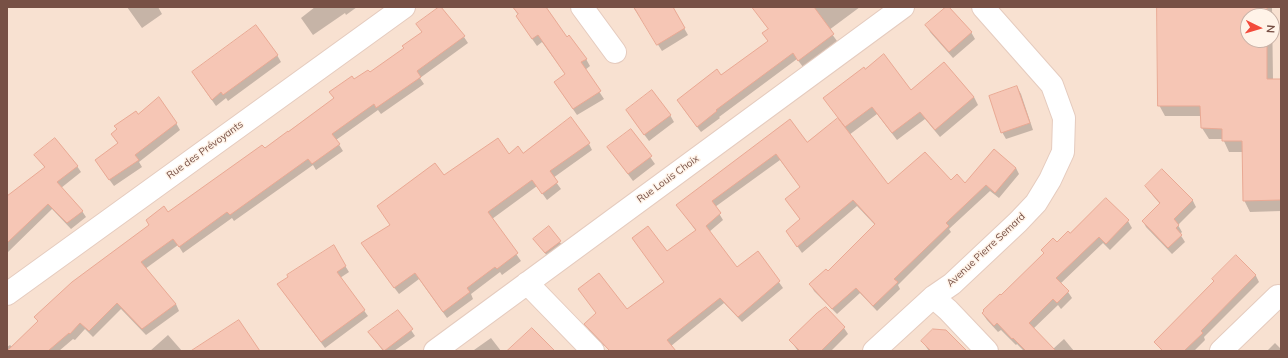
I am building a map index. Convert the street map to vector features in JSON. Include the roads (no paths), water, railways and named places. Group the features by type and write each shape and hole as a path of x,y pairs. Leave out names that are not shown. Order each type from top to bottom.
{"street":[{"name":"Rue des Prévoyants","path":"7,294 404,7"},
{"path":"582,7 615,52"},
{"name":"Rue Louis Choix","path":"435,351 902,7"},
{"name":"Avenue Pierre Semard","path":"874,351 934,297 952,284 1018,222 1036,202 1050,180 1063,152 1064,118 1052,85 983,7"},
{"path":"526,283 593,351"},
{"path":"1221,351 1278,296"},
{"path":"934,297 987,351"}]}
